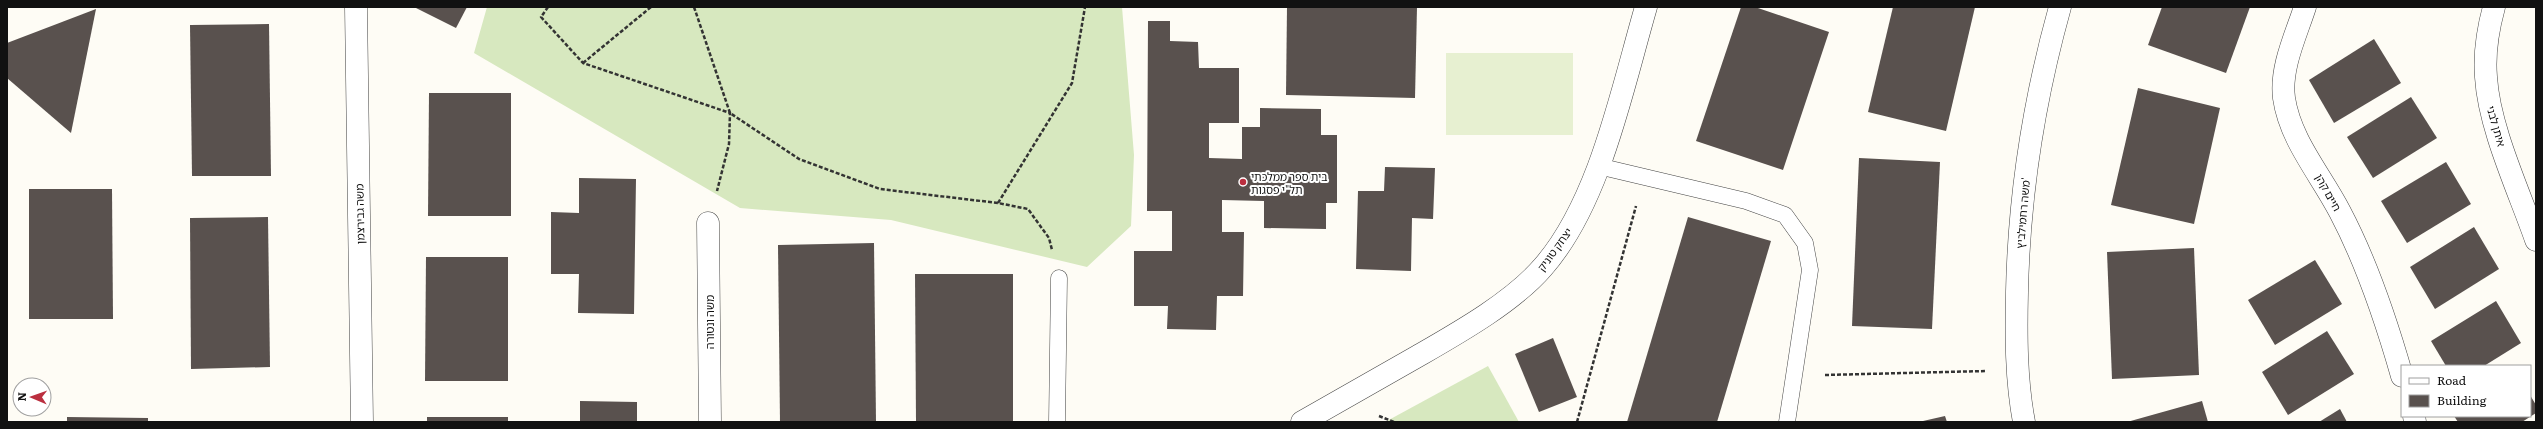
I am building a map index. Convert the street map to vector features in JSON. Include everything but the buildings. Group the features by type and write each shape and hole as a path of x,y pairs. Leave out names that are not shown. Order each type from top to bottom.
{"street":[{"name":"משה גבירצמן","path":"356,7 362,422"},
{"name":"יצחק טוניק","path":"1302,422 1465,329 1503,302 1543,267 1568,232 1591,186 1646,7"},
{"name":"משה רחמילביץ'","path":"2024,422 2018,370 2016,326 2021,200 2033,119 2048,51 2060,7"},
{"name":"חיים קהן","path":"2305,7 2285,70 2284,98 2295,135 2341,213 2366,269 2401,373"},
{"name":"איתן לבני","path":"2494,7 2487,32 2486,77 2496,126 2536,240"},
{"name":"משה ונטורה","path":"708,223 710,422"}],"lane":[{"path":"1598,166 1746,201 1785,215 1805,243 1810,270 1787,422"},
{"path":"1056,422 1059,278"}],"path":[{"path":"548,7 542,17 583,63 730,113 799,159 880,190 998,203 1028,210 1049,238 1059,278"},
{"path":"583,63 651,7"},
{"path":"694,7 730,113 729,144 708,223"},
{"path":"998,203 1072,83 1085,7"},
{"path":"1577,422 1644,176"},
{"path":"1794,376 2018,370"}],"green space":[{"path":"487,7 1122,7 1134,155 1131,226 1087,267 891,220 740,208 474,53"},
{"path":"1446,53 1573,53 1573,135 1446,135"},
{"path":"1488,366 1519,422 1385,422"}],"place":[{"name":"בית ספר ממלכתי תל\"י פסגות","path":"1243,182"}]}
